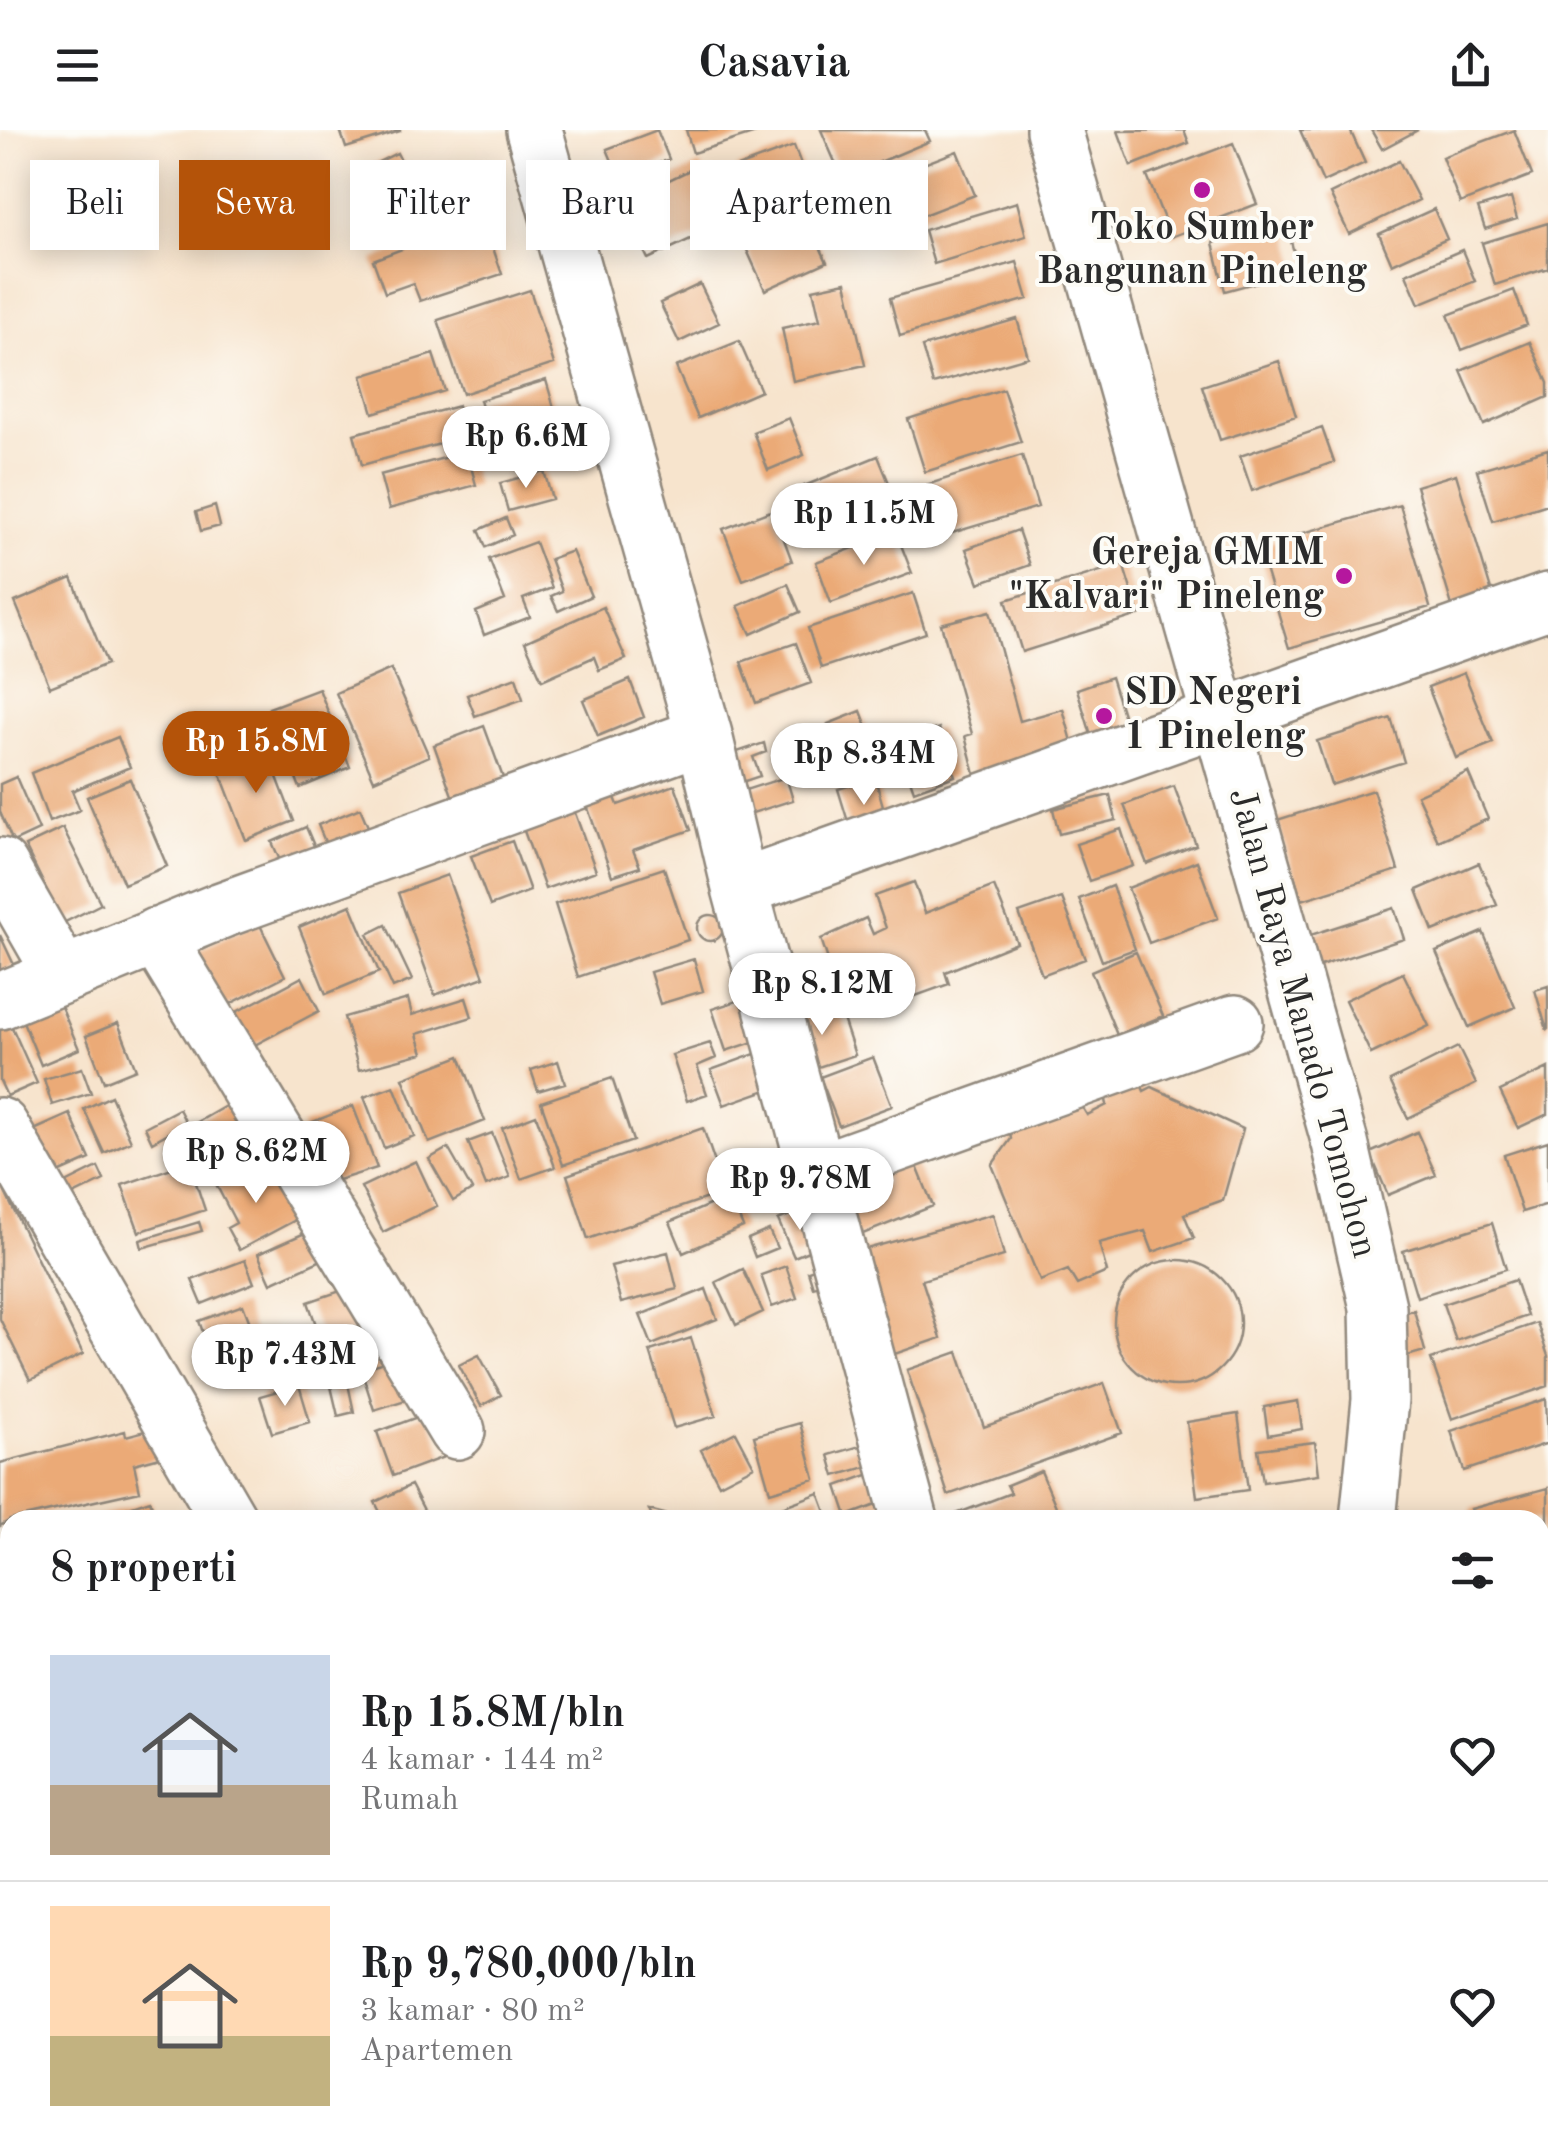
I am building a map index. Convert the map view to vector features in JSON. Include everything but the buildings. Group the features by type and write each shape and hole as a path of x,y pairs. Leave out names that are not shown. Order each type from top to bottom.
{"main road":[{"path":"534,130 704,735 740,888 907,1510"},
{"name":"Jalan Raya Manado Tomohon","path":"1054,130 1340,1142 1378,1308 1380,1400 1369,1510"},
{"path":"740,888 1548,601"},
{"path":"0,1001 156,936 704,735"},
{"path":"0,866 62,974"},
{"path":"156,936 456,1431"},
{"path":"818,1172 1235,1022"},
{"path":"0,1126 223,1510"}],"place":[{"name":"Toko Sumber Bangunan Pineleng","path":"1202,190"},
{"name":"Gereja GMIM \"Kalvari\" Pineleng","path":"1344,576"},
{"name":"SD Negeri 1 Pineleng","path":"1104,716"}]}
